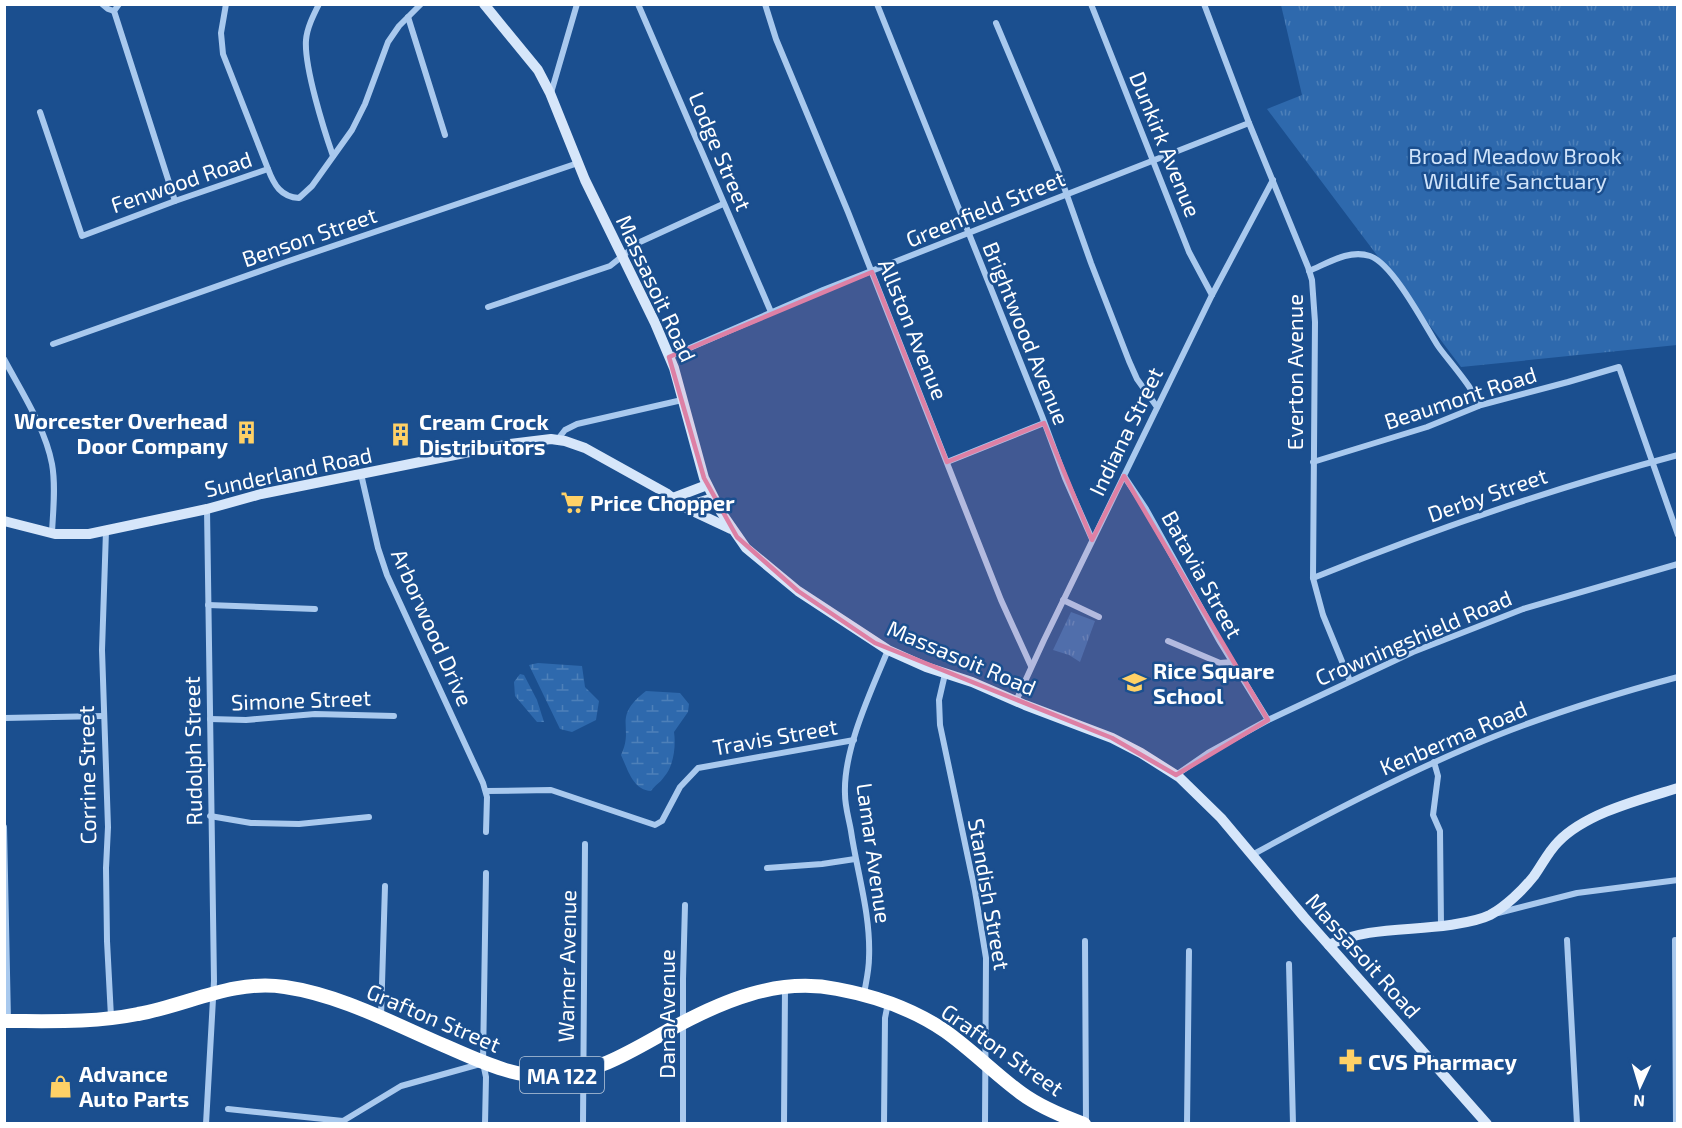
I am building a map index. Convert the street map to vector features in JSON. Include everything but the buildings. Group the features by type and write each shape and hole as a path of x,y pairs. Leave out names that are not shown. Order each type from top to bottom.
{"highway":[{"name":"Grafton Street","path":"6,1021 111,1018 152,1011 214,992 261,985 288,987 331,998 483,1063 537,1077 583,1071 612,1061 732,999 761,991 825,987 864,994 888,1002 936,1025 1024,1095 1056,1113 1085,1124"}],"main road":[{"name":"Massasoit Road","path":"484,4 538,70 550,93 578,163 656,323 676,374 707,485 732,529 753,555 833,616 888,650 1112,738 1176,775 1221,818 1329,945 1487,1124"},
{"name":"Sunderland Road","path":"4,521 52,534 80,535 207,509 261,494 523,442 558,439 598,454 673,498 684,507 732,529"},
{"path":"673,498 707,485"},
{"path":"684,507 713,498"},
{"path":"1329,945 1350,936 1366,933 1460,924 1489,916 1532,878 1556,844 1571,830 1596,817 1677,788"}],"street":[{"path":"102,4 114,10"},
{"path":"114,10 119,4"},
{"path":"226,4 221,33 223,54 268,169"},
{"path":"319,4 307,34 306,52 333,156"},
{"name":"Fenwood Road","path":"40,112 82,236 268,169 278,189 288,196 299,198 312,186 358,120 387,42 421,4"},
{"path":"550,93 567,44 577,4"},
{"name":"Lodge Street","path":"638,4 771,312"},
{"name":"Allston Avenue","path":"765,4 779,47 872,272 1008,619 1031,666"},
{"name":"Brightwood Avenue","path":"877,4 1065,478 1092,539"},
{"name":"Dunkirk Avenue","path":"1090,4 1195,266 1212,295"},
{"name":"Everton Avenue","path":"1204,4 1309,271 1314,293 1316,322 1313,578 1323,615 1350,681"},
{"path":"114,10 175,201"},
{"path":"408,17 445,135"},
{"path":"996,23 1067,194 1129,362 1137,379 1157,408"},
{"name":"Greenfield Street","path":"669,357 771,312 1249,123"},
{"name":"Benson Street","path":"53,344 283,262 578,163"},
{"name":"Indiana Street","path":"1016,701 1092,539 1212,295 1273,180"},
{"path":"488,307 610,266 640,242 723,204"},
{"path":"1309,271 1341,257 1355,254 1380,261 1396,279 1439,348 1475,394 1479,400 1478,406"},
{"path":"4,359 39,427 50,456 53,475 52,534"},
{"name":"Beaumont Road","path":"1313,462 1427,427 1478,406 1619,367 1651,462"},
{"path":"558,439 565,430 577,424 682,400"},
{"path":"947,462 1044,423"},
{"name":"Derby Street","path":"1313,578 1495,509 1605,474 1677,455"},
{"path":"1651,462 1677,535"},
{"name":"Arborwood Drive","path":"361,474 378,548 387,575 450,708 486,791"},
{"name":"Batavia Street","path":"1124,476 1146,509 1232,662 1268,720"},
{"name":"Rudolph Street","path":"206,1124 214,992 207,509"},
{"name":"Corrine Street","path":"106,531 102,643 108,827 107,954 111,1018"},
{"name":"Crowningshield Road","path":"1176,775 1208,753 1268,720 1413,652 1523,609 1677,564"},
{"path":"1064,600 1100,616"},
{"path":"208,605 315,609"},
{"path":"1168,641 1220,663 1232,662"},
{"name":"Lamar Avenue","path":"864,994 869,949 864,898 845,796 847,767 854,740 888,650"},
{"name":"Standish Street","path":"945,674 939,700 940,725 975,891 986,958 985,1124"},
{"name":"Kenberma Road","path":"1252,855 1348,802 1434,762 1530,723 1677,677"},
{"name":"Simone Street","path":"210,719 255,720 315,714 394,716"},
{"path":"4,718 103,716"},
{"name":"Travis Street","path":"486,791 551,790 655,825 662,821 680,787 698,768 854,740"},
{"path":"1434,762 1438,776 1433,815 1440,831 1441,926"},
{"path":"486,791 486,832"},
{"path":"210,816 251,824 289,824 369,817"},
{"path":"4,827 6,1021"},
{"name":"Warner Avenue","path":"583,1124 585,844"},
{"path":"767,868 855,859"},
{"path":"485,1124 486,1077 483,1063 486,873"},
{"path":"1489,916 1577,894 1677,880"},
{"path":"381,1018 386,886"},
{"name":"Dana Avenue","path":"683,1124 685,905"},
{"path":"1567,940 1577,1124"},
{"path":"1675,940 1676,1124"},
{"path":"1085,1124 1086,941"},
{"path":"1187,1124 1189,951"},
{"path":"1288,964 1293,1124"},
{"path":"784,1124 785,988"},
{"path":"884,1124 885,1018 888,1002"},
{"path":"228,1109 343,1121 401,1086 483,1063"}],"highlighted area":[{"path":"872,272 947,462 1044,423 1092,540 1124,476 1268,720 1176,775 1112,738 875,643 798,591 737,537 704,478 669,357"}],"green space":[{"name":"Broad Meadow Brook Wildlife Sanctuary","path":"1281,5 1677,5 1677,345 1461,367 1267,109 1302,95"},
{"path":"1071,612 1095,621 1080,662 1069,655 1053,650"},
{"path":"538,663 582,666 585,687 599,701 596,720 572,732 560,729 529,665"},
{"path":"520,674 524,675 537,700 544,722 537,722 515,696 514,682"},
{"path":"646,691 680,693 689,704 688,712 674,732 675,743 670,767 651,791 635,783 621,755 626,737 626,715 635,700"}],"place":[{"name":"Worcester Overhead Door Company","path":"246,433"},
{"name":"Cream Crock Distributors","path":"401,434"},
{"name":"Price Chopper","path":"572,502"},
{"name":"Rice Square School","path":"1135,683"},
{"name":"CVS Pharmacy","path":"1350,1061"},
{"name":"Advance Auto Parts","path":"61,1086"}]}
